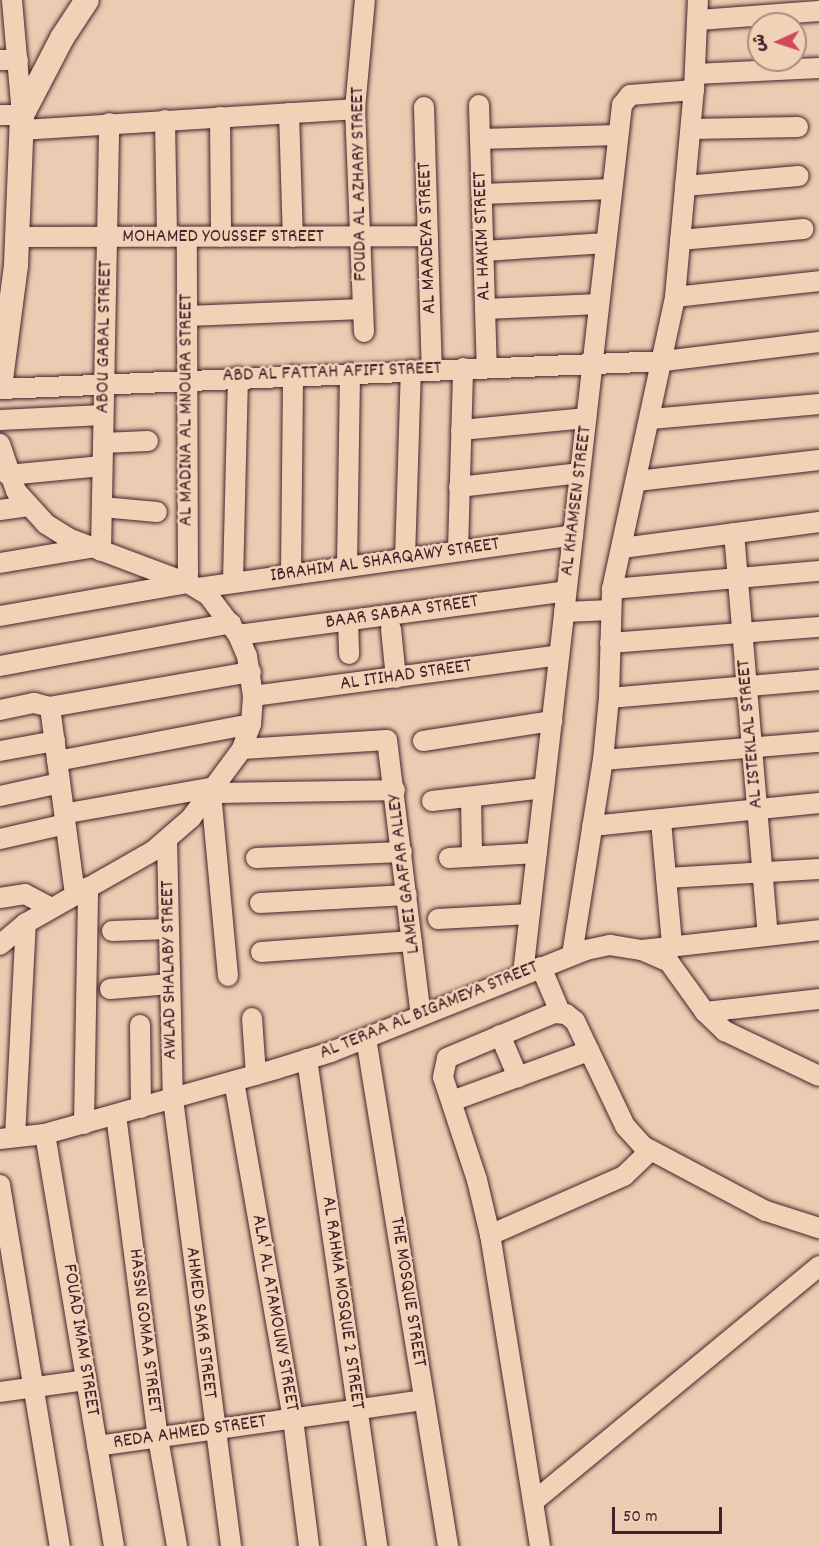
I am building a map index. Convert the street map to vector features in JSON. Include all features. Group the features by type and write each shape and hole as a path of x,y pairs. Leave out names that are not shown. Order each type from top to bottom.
{"main road":[{"path":"0,388 8,263 18,237 15,120 84,1"}],"street":[{"path":"12,0 9,60 15,120 109,123 356,109"},
{"name":"FOUDA AL AZHARY STREET","path":"363,332 356,109 365,0"},
{"path":"572,955 603,760 609,698 612,589 664,361 675,297 695,82 698,0"},
{"path":"699,20 819,11"},
{"path":"695,82 819,68"},
{"name":"AL KHAMSEN STREET","path":"532,971 530,914 622,105 627,96 695,82"},
{"name":"AL HAKIM STREET","path":"479,105 487,367"},
{"name":"AL MAADEYA STREET","path":"424,107 432,369"},
{"path":"289,113 292,237"},
{"path":"220,117 221,237"},
{"path":"165,120 167,237"},
{"name":"ABOU GABAL STREET","path":"97,549 102,507 109,123"},
{"path":"691,129 798,127"},
{"path":"480,139 618,135"},
{"path":"685,186 800,176"},
{"path":"482,194 612,189"},
{"path":"680,240 804,229"},
{"name":"MOHAMED YOUSSEF STREET","path":"18,237 428,236"},
{"name":"AL MADINA AL MNOURA STREET","path":"187,237 187,378 193,586"},
{"path":"484,251 606,243"},
{"path":"675,297 819,281"},
{"path":"485,309 599,304"},
{"path":"187,316 363,309"},
{"name":"ABD AL FATTAH AFIFI STREET","path":"0,388 187,378 664,361 819,342"},
{"path":"458,551 463,368"},
{"path":"405,558 411,370"},
{"path":"347,566 350,372"},
{"path":"291,573 293,375"},
{"path":"233,581 238,377"},
{"path":"651,419 819,404"},
{"path":"0,420 103,415"},
{"path":"461,429 586,418"},
{"path":"103,443 148,441"},
{"path":"3,458 102,466"},
{"path":"0,944 26,923 167,840 213,790 242,749 251,724 253,696 251,672 235,629 193,586 68,538 27,506 3,458"},
{"path":"637,481 819,460"},
{"path":"459,487 580,473"},
{"path":"0,510 27,506"},
{"path":"102,507 157,512"},
{"path":"621,548 819,522"},
{"name":"AL ISTEKLAL STREET","path":"734,533 768,935"},
{"name":"IBRAHIM AL SHARQAWY STREET","path":"0,616 193,586 573,535"},
{"path":"0,563 97,549"},
{"path":"612,589 819,572"},
{"name":"BAAR SABAA STREET","path":"0,666 235,629 348,621 566,591"},
{"path":"564,612 611,610"},
{"path":"348,621 349,654"},
{"path":"610,644 819,627"},
{"path":"392,629 396,678"},
{"name":"AL ITIHAD STREET","path":"253,696 559,655"},
{"path":"0,710 34,703 50,707 251,672"},
{"path":"609,698 819,681"},
{"path":"50,707 65,817 82,891 84,1124"},
{"path":"423,741 552,721"},
{"path":"0,752 56,751 251,724"},
{"name":"LAMEI GAAFAR ALLEY","path":"242,749 381,740 390,745 421,1015"},
{"path":"603,760 819,742"},
{"path":"0,796 60,783"},
{"path":"432,801 544,788"},
{"path":"213,790 228,976"},
{"path":"0,839 61,825 68,813 213,790 395,790"},
{"path":"471,797 472,856"},
{"path":"592,826 661,821 757,808 819,803"},
{"path":"661,821 672,944"},
{"name":"AWLAD SHALABY STREET","path":"167,840 172,1099"},
{"path":"256,858 402,852"},
{"path":"449,858 537,853"},
{"path":"666,878 819,869"},
{"path":"0,898 25,894 51,908"},
{"path":"260,903 407,895"},
{"path":"438,919 530,914"},
{"path":"8,1138 10,1054 26,923"},
{"path":"112,931 169,929"},
{"path":"642,950 672,944 819,930"},
{"path":"261,952 412,941"},
{"name":"AL TERAA AL BIGAMEYA STREET","path":"8,1138 45,1134 84,1124 307,1059 366,1038 572,955 610,945 642,950 660,956 679,972 705,1012 725,1031 819,1076"},
{"path":"532,971 560,1012 575,1021 625,1126 650,1151 766,1211 819,1228"},
{"path":"110,989 170,984"},
{"path":"705,1012 819,999"},
{"path":"540,1546 490,1235 443,1077 447,1058 560,1012"},
{"path":"252,1018 256,1075"},
{"path":"140,1025 141,1108"},
{"path":"500,1035 518,1077"},
{"name":"THE MOSQUE STREET","path":"366,1038 448,1546"},
{"path":"452,1101 589,1051"},
{"name":"AL RAHMA MOSQUE 2 STREET","path":"307,1059 377,1546"},
{"name":"ALA' AL ATAMOUNY STREET","path":"234,1081 293,1419 309,1546"},
{"name":"AHMED SAKR STREET","path":"172,1099 231,1546"},
{"name":"HASSN GOMAA STREET","path":"116,1115 158,1438 177,1546"},
{"name":"FOUAD IMAM STREET","path":"45,1134 114,1546"},
{"path":"490,1235 624,1176 650,1151"},
{"path":"0,1185 60,1546"},
{"path":"533,1502 819,1266"},
{"path":"0,1392 86,1380"},
{"name":"REDA AHMED STREET","path":"97,1446 424,1400"}]}
